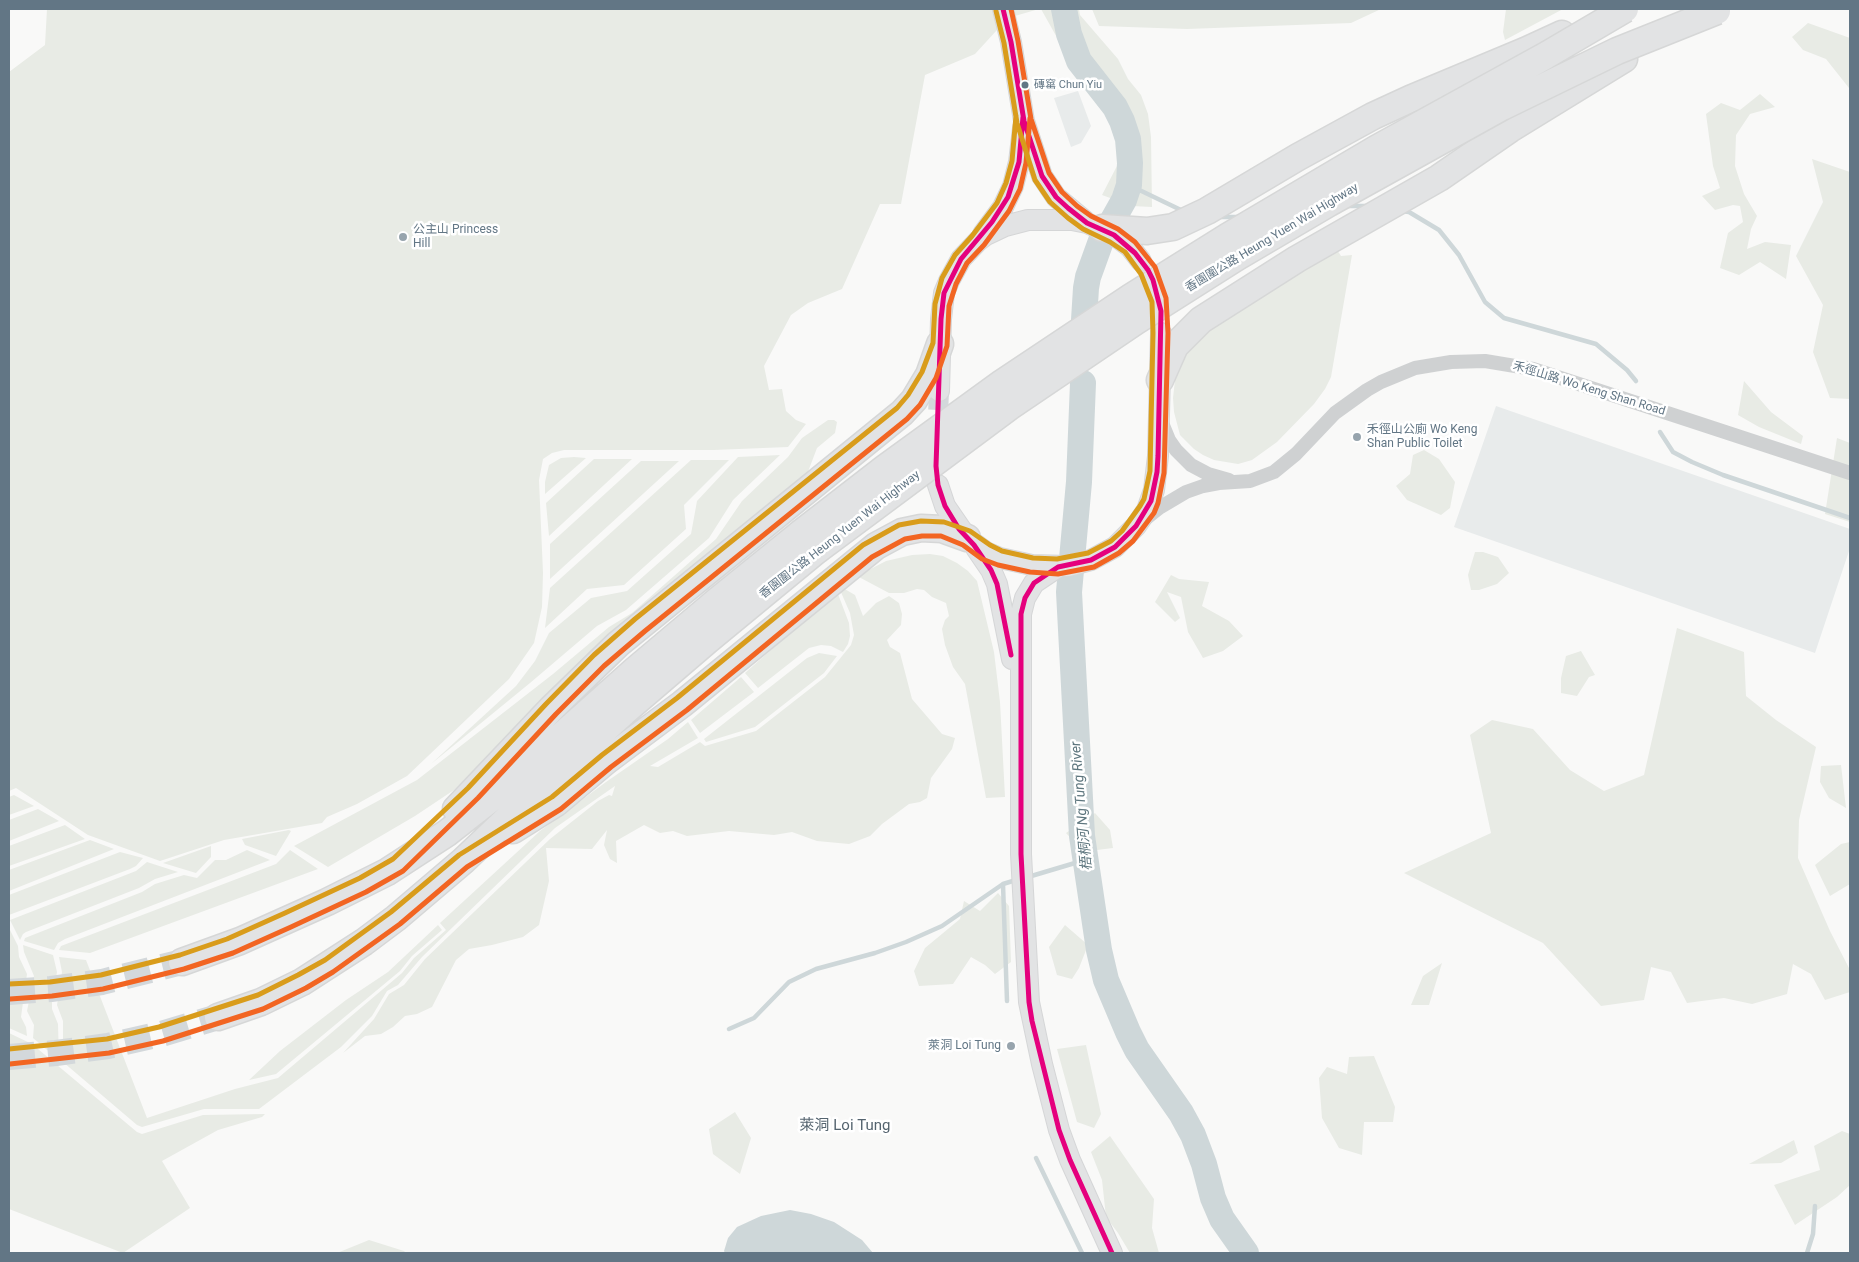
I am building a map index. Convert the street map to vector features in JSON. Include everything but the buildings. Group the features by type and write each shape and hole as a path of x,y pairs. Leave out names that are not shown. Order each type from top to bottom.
{"highway":[{"path":"1083,221 1130,238 1191,220 1298,157 1373,116 1410,98 1525,52 1612,9"},
{"name":"香園圍公路 Heung Yuen Wai Highway","path":"218,1017 261,1002 302,982 329,966 396,918 464,861 542,786 708,640 885,468 1002,383 1131,297 1227,237 1376,149 1545,56 1625,9"},
{"path":"1160,380 1175,346 1201,320 1297,260 1438,178 1584,82 1632,54 1720,10"},
{"name":"香園圍公路 Heung Yuen Wai Highway","path":"182,962 230,946 362,885 398,865 447,833 493,798 717,601 809,541 894,491 1009,407 1136,321 1246,252 1329,203 1502,107 1616,51 1720,10"},
{"path":"398,865 466,799 544,715 612,650 640,625 902,414 914,400 929,375 940,344"},
{"path":"464,861 556,802 606,761 682,704 876,546 902,532 921,528 942,529 970,542"}],"main road":[{"path":"1004,9 1012,42 1024,122 1042,176 1056,197 1083,221"},
{"path":"939,391 942,305 948,281 961,259 978,241 1003,207 1013,186 1019,162 1024,122"},
{"path":"978,241 996,229 1016,222 1042,219 1083,221"},
{"path":"1130,238 1141,261"},
{"path":"970,542 1033,574 1091,560 1115,547 1132,531 1149,505 1157,472 1161,333"},
{"path":"938,484 945,506 990,570 1001,597 1021,710"},
{"path":"1033,574 1021,614 1022,868 1029,1002 1056,1120 1070,1160 1112,1253"}],"street":[{"name":"禾徑山路 Wo Keng Shan Road","path":"1132,531 1159,508 1186,492 1203,486 1266,477 1296,454 1335,413 1367,390 1382,382 1415,368 1468,361 1499,363 1533,370 1850,473"},
{"name":"禾徑山路 Wo Keng Shan Road","path":"1159,412 1168,440 1184,459 1199,470 1238,482"}],"shaded area":[{"path":"47,9 1039,9 1008,18 975,54 925,75 901,204 880,204 842,289 808,303 791,315 764,366 769,390 782,389 786,411 796,420 806,424 788,447 714,450 564,450 552,453 543,459 539,480 543,573 542,607 534,643 509,679 407,776 357,804 327,817 322,823 224,840 160,861 88,835 16,788 9,791 9,72 45,45"},
{"path":"1041,9 1079,9 1080,15 1118,59 1128,79 1141,95 1148,114 1151,137 1152,207 1132,206 1102,195 1119,162 1118,145 1111,109 1088,93"},
{"path":"1092,9 1381,9 1351,23 1187,29 1099,26"},
{"path":"1506,9 1563,9 1505,40 1503,32"},
{"path":"1808,23 1850,38 1850,95 1849,88 1826,59 1803,50 1792,37"},
{"path":"1078,91 1091,126 1081,143 1071,147 1054,98"},
{"path":"1760,94 1775,107 1750,114 1736,135 1735,166 1744,194 1757,216 1751,229 1747,249 1765,242 1791,245 1786,279 1760,262 1739,275 1720,268 1728,233 1743,222 1740,206 1733,205 1715,210 1702,196 1720,188 1713,166 1706,114 1721,103 1740,110"},
{"path":"1812,159 1850,172 1850,399 1830,398 1813,352 1823,305 1796,256 1823,202"},
{"path":"1336,248 1341,256 1352,255 1331,377 1325,389 1314,404 1277,442 1252,460 1238,464 1214,460 1194,449 1180,435 1174,412 1173,398 1175,380 1191,345 1205,330"},
{"path":"1744,381 1771,412 1803,436 1801,444 1759,427 1738,415"},
{"path":"1496,406 1850,529 1850,548 1815,653 1454,527"},
{"path":"828,420 837,422 835,433 817,448 806,477 602,648 454,790 415,816 328,867 294,846 417,780 553,674 609,627 632,613 716,539 742,501 788,457 802,438"},
{"path":"1837,438 1850,443 1850,522 1825,514"},
{"path":"1424,450 1439,459 1455,482 1450,508 1441,515 1407,500 1396,486 1410,474 1413,455"},
{"path":"780,455 733,500 709,538 626,610 597,626 431,764 516,686 535,661 549,633 591,598 627,591 691,534 697,501 738,457"},
{"path":"561,458 586,458 545,494 545,482 549,465"},
{"path":"594,459 632,459 549,536 546,503"},
{"path":"691,460 729,460 684,505 686,529 624,585 587,589 545,628 550,588"},
{"path":"641,461 679,461 550,579 550,544"},
{"path":"1475,552 1483,552 1498,557 1509,573 1497,584 1479,590 1471,590 1468,575"},
{"path":"930,554 943,556 957,563 977,581 994,652 1000,702 1005,797 986,798 965,684 953,667 945,645 942,629 945,620 949,616 946,603 932,597 924,590 917,589 904,593 889,593 857,576 886,561 912,555"},
{"path":"1171,575 1179,579 1209,582 1202,606 1229,621 1243,636 1223,651 1203,658 1188,632 1181,597 1167,592 1180,618 1175,622 1155,602"},
{"path":"843,588 855,595 863,616 876,603 889,596 899,603 902,614 901,625 887,640 890,647 900,653 912,699 942,734 955,738 952,749 931,778 927,798 920,802 909,804 882,824 870,836 849,844 817,841 792,832 774,835 729,831 687,836 673,831 660,833 644,825 616,841 617,863 610,859 604,845 607,830 592,849 546,848 549,881 539,925 523,937 469,949 456,960 432,1007 417,1014 405,1016 393,1027 381,1034 365,1036 343,1053 374,1019 389,994 404,985 425,959 550,839 598,801 609,795 612,796 615,786 555,828 422,957 398,985 387,991 372,1016 341,1047 259,1109 204,1109 142,1127 137,1125 63,1062 63,1021 57,1005 62,972 59,957 86,960 147,1118 235,1089 278,1078 402,973 414,958 446,930 440,923 540,831 606,782 668,739 688,722 698,738 650,766 658,767 700,742 705,746 756,731 825,677 851,645 854,635 850,613 840,590"},
{"path":"838,594 849,623 850,636 843,652 831,646 821,645 809,648 758,688 745,673 800,624"},
{"path":"1677,628 1744,652 1746,696 1776,720 1816,747 1799,820 1798,858 1830,931 1850,970 1850,992 1825,1000 1811,974 1793,964 1787,994 1752,1004 1724,998 1687,1003 1671,972 1651,967 1644,1000 1601,1006 1543,943 1404,873 1491,833 1470,735 1492,720 1533,729 1570,770 1604,791 1644,775"},
{"path":"1581,651 1595,675 1589,677 1577,696 1561,693 1561,678 1566,656"},
{"path":"819,653 837,656 824,673 755,727 706,742 704,739 807,658"},
{"path":"741,677 754,692 700,733 691,720"},
{"path":"1841,765 1846,808 1829,798 1820,782 1821,766"},
{"path":"14,795 34,806 9,815 9,797"},
{"path":"38,809 59,821 9,841 9,820"},
{"path":"1095,813 1110,830 1113,848 1097,850 1076,844 1066,833"},
{"path":"65,825 85,839 9,866 9,846"},
{"path":"291,831 276,856 245,845 242,839"},
{"path":"90,840 114,849 9,891 9,870"},
{"path":"1850,842 1850,884 1830,896 1815,865 1841,844"},
{"path":"211,846 211,857 196,873 163,863"},
{"path":"247,850 270,860 65,939 58,943 54,950 24,941 25,938 142,892 155,884 184,875 197,878 215,860 226,860"},
{"path":"290,850 318,869 90,953 59,950 61,946 276,864"},
{"path":"120,852 143,858 136,866 130,869 9,915 9,895"},
{"path":"147,862 178,872 155,879 139,888 26,932 20,940 10,920 136,871"},
{"path":"998,893 1009,906 1011,962 995,974 985,965 971,957 953,984 919,986 914,971 925,948 960,919 964,901 980,911"},
{"path":"438,925 442,930 412,956 400,971 276,1074 249,1080 280,1051 346,1000 388,972"},
{"path":"1065,925 1088,945 1079,968 1072,979 1057,975 1049,947"},
{"path":"9,928 18,946 19,957 27,974 21,1017 26,1027 27,1036 9,1028"},
{"path":"23,945 53,955 57,972 52,1009 58,1024 59,1060 33,1038 34,1025 27,1011 34,976"},
{"path":"1442,963 1429,1005 1411,1005 1423,976"},
{"path":"9,1033 32,1044 137,1132 142,1134 203,1115 265,1114 262,1117 218,1130 162,1161 190,1208 123,1253 9,1209"},
{"path":"1086,1045 1101,1114 1094,1128 1077,1122 1057,1049"},
{"path":"1374,1056 1395,1107 1393,1122 1364,1122 1362,1155 1339,1148 1322,1118 1319,1078 1327,1067 1347,1074 1349,1057"},
{"path":"735,1112 751,1138 740,1174 713,1154 709,1129"},
{"path":"1842,1131 1850,1134 1850,1185 1837,1197 1795,1225 1774,1185 1820,1170 1814,1146"},
{"path":"1110,1136 1154,1199 1152,1228 1159,1253 1130,1253 1106,1217 1102,1180 1091,1152"},
{"path":"1794,1140 1798,1153 1781,1163 1749,1164"},
{"path":"790,1210 811,1214 834,1222 862,1240 873,1253 725,1253 728,1238 737,1227 761,1216"},
{"path":"369,1240 404,1251 406,1253 337,1253"}],"waterway":[{"name":"梧桐河 Ng Tung River","path":"1064,9 1069,34 1079,61 1115,107 1122,121 1128,139 1130,163 1129,185 1124,200 1101,241 1088,277 1084,320"},
{"path":"1129,185 1183,211"},
{"path":"1346,206 1371,206"},
{"path":"1401,211 1409,212 1439,230 1459,255 1485,302 1504,318 1596,344 1627,370 1636,381"},
{"path":"1218,217 1240,217"},
{"name":"梧桐河 Ng Tung River","path":"1083,383 1079,482 1069,592 1082,836 1099,950 1106,980 1128,1032 1137,1050 1181,1113 1193,1135 1204,1164 1213,1198 1222,1219 1246,1253"},
{"path":"1660,432 1673,452 1692,462 1723,475 1850,518"},
{"path":"1028,877 1085,860"},
{"path":"729,1029 754,1018 789,982 816,969 875,953 942,926 1003,884 1016,880"},
{"path":"1003,884 1007,1001"},
{"path":"1036,1158 1082,1253"},
{"path":"1807,1253 1813,1234 1815,1206"}],"tunnel":[{"path":"937,440 939,391"},
{"path":"9,992 51,989 102,982 182,962"},
{"path":"9,1057 108,1046 161,1034 218,1017"}],"transit line":[{"path":"1003,9 1011,42 1024,121 1042,176 1056,197 1068,208 1087,223 1114,235 1135,253 1153,280 1161,311 1158,456 1151,501 1136,526 1115,547 1091,560 1058,567 1034,583 1025,598 1021,614 1021,854 1029,1002 1059,1130 1070,1160 1112,1253"},
{"path":"10,1064 109,1053 163,1041 263,1009 306,988 333,972 400,924 467,867 561,809 611,767 687,710 872,557 905,539 922,536 941,536 963,545 982,559 998,565 1030,572 1058,574 1094,567 1119,553 1133,541 1154,513 1164,473 1168,333 1166,298 1155,267 1135,242 1118,229 1091,216 1077,206 1062,192 1049,173 1031,119 1011,9"},
{"path":"9,1049 107,1039 159,1027 258,995 325,960 391,912 459,855 552,797 602,755 677,698 863,545 899,525 921,521 944,522 970,531 1002,551 1033,558 1057,559 1088,553 1111,541 1122,531 1144,499 1150,471 1152,302 1141,274 1125,252 1110,242 1083,229 1068,218 1050,202 1035,180 1017,123 1004,43 996,11"},
{"path":"9,984 50,982 101,975 180,955 227,939 285,913 360,878 393,859 468,788 594,655 635,619 897,408 908,395 922,372 933,343 935,304 942,278 955,255 997,203 1006,183 1012,161 1016,116"},
{"path":"1011,655 997,584 991,570 974,545 959,529 945,506 938,485 936,466 941,319 944,293 961,259 992,222 1008,197 1019,162 1023,117"},
{"path":"10,999 52,996 103,989 184,969 233,953 366,892 403,871 478,798 556,714 604,666 907,419 920,405 936,378 947,346 949,306 956,284 967,263 984,245 1009,211 1020,189 1026,163 1030,118"}],"place":[{"name":"磚窰 Chun Yiu","path":"1025,85"},
{"name":"公主山 Princess Hill","path":"403,237"},
{"name":"禾徑山公廁 Wo Keng Shan Public Toilet","path":"1357,437"},
{"name":"萊洞 Loi Tung","path":"1011,1046"}],"district":[{"name":"萊洞 Loi Tung","path":"845,1126"}]}
